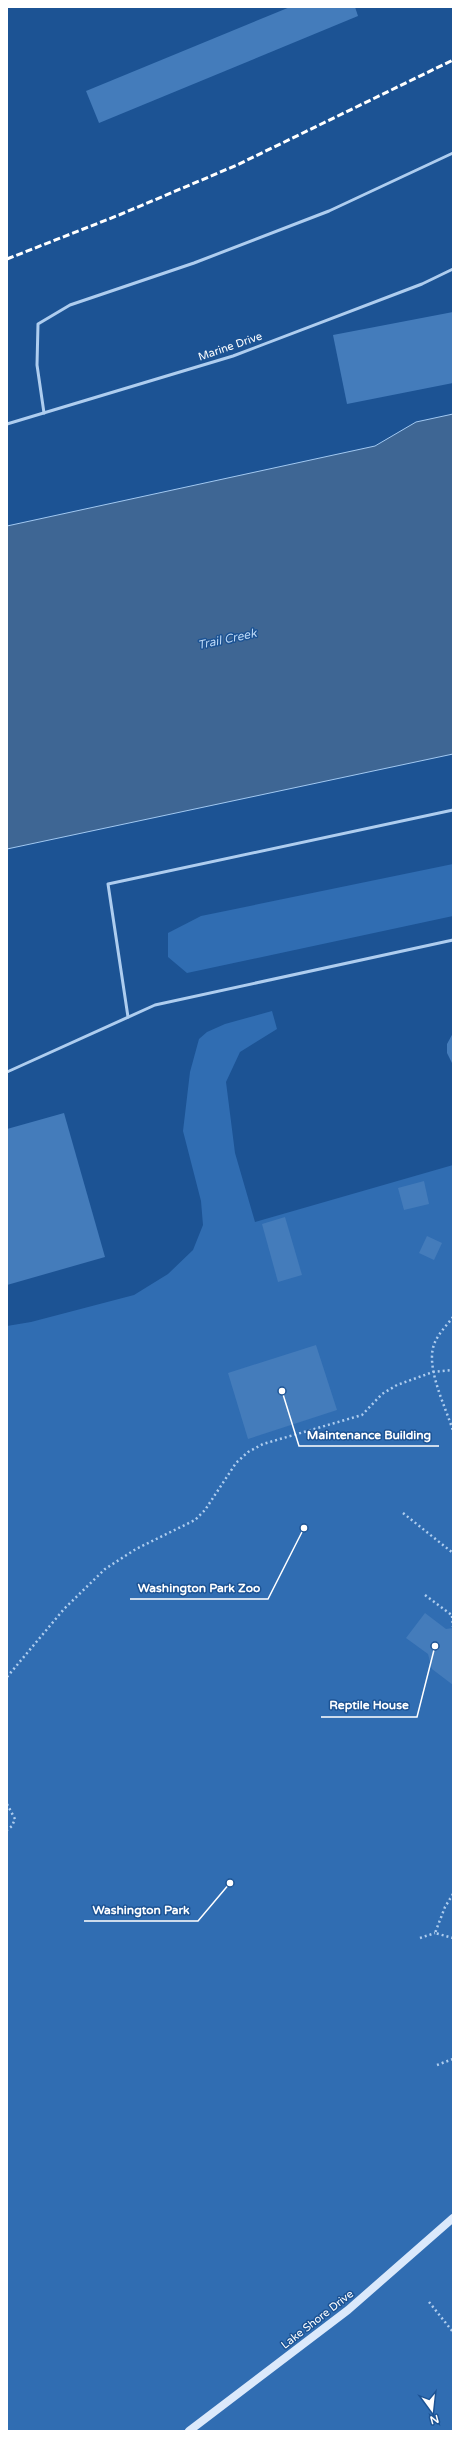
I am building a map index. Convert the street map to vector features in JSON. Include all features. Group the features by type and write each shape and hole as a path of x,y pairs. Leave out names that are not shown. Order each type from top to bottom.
{"street":[{"name":"Lake Shore Drive","path":"190,2431 348,2310 453,2218"}],"lane":[{"path":"44,413 36,365 38,324 70,305 171,271 329,211 453,153"},
{"name":"Marine Drive","path":"7,424 233,356 422,284 453,269"},
{"path":"128,1017 108,884 453,810"},
{"path":"7,1072 155,1005 453,940"}],"path":[{"path":"453,1317 433,1347 431,1355 433,1372 453,1431"},
{"path":"7,1677 64,1608 105,1568 136,1549 195,1520 205,1510 236,1463 248,1452 263,1444 362,1415 382,1394 397,1385 433,1372 453,1370"},
{"path":"403,1513 453,1553"},
{"path":"426,1595 452,1616 453,1627"},
{"path":"7,1804 15,1818 12,1826 7,1830"},
{"path":"435,1933 445,1907 453,1894"},
{"path":"420,1938 435,1933 453,1938"},
{"path":"437,2065 453,2059"},
{"path":"429,2302 453,2332"}],"shaded area":[{"path":"453,864 453,916 187,973 168,957 168,933 201,916"},
{"path":"272,1011 277,1029 240,1052 226,1082 235,1153 255,1222 453,1165 453,2431 7,2431 7,1326 31,1322 134,1295 168,1274 193,1250 203,1225 201,1201 183,1131 190,1072 199,1039 207,1032 225,1024"}],"water":[{"name":"Trail Creek","path":"453,414 453,754 7,849 7,526 375,446 416,422"}],"building":[{"path":"290,7 355,7 358,16 99,123 86,91"},
{"path":"453,312 453,383 347,404 333,335"},
{"path":"453,1033 453,1065 447,1053 447,1044"},
{"path":"64,1113 105,1257 7,1285 7,1129"},
{"path":"424,1181 429,1204 404,1210 398,1188"},
{"path":"285,1217 302,1275 278,1282 262,1224"},
{"path":"427,1236 442,1243 434,1260 419,1253"},
{"path":"316,1345 337,1410 248,1439 228,1373"},
{"path":"425,1613 446,1629 453,1628 453,1685 432,1669 428,1654 406,1638"}],"railway":[{"path":"7,259 119,215 237,165 453,60"}],"place":[{"name":"Maintenance Building","path":"282,1391"},
{"name":"Washington Park Zoo","path":"304,1528"},
{"name":"Reptile House","path":"435,1646"},
{"name":"Washington Park","path":"230,1883"}]}
